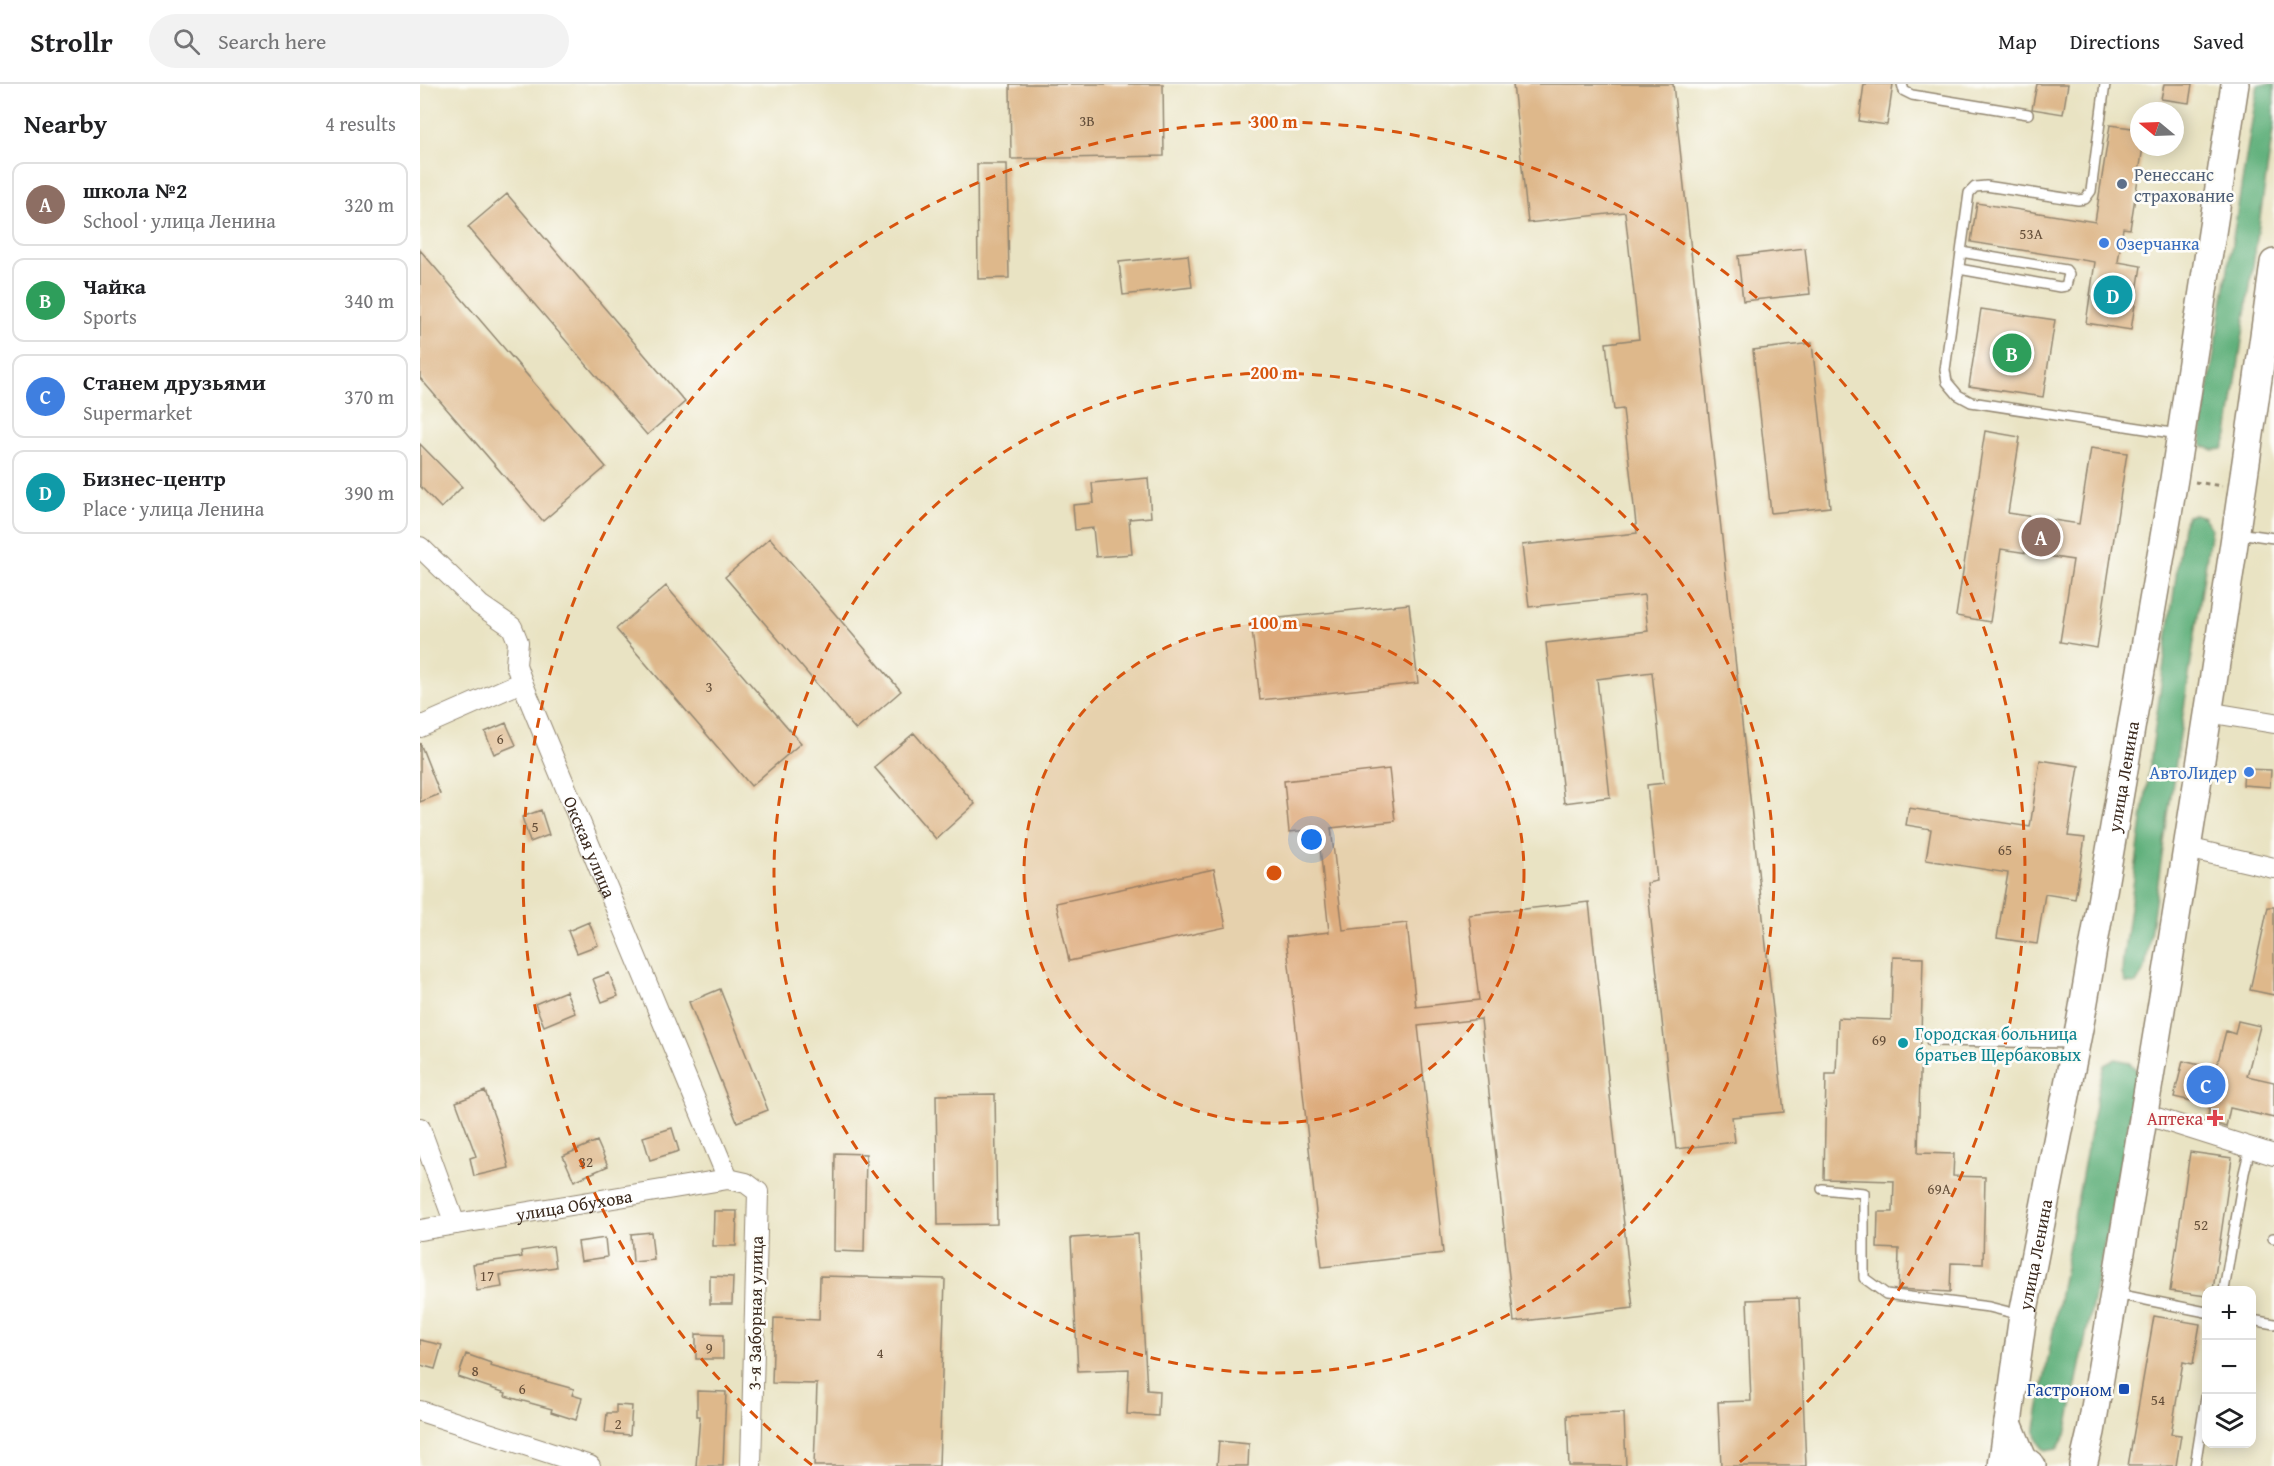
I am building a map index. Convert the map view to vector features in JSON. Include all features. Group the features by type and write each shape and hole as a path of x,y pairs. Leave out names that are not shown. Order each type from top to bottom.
{"main road":[{"name":"улица Ленина","path":"2002,1466 2023,1315 2076,1043 2174,479 2204,246 2235,84"},
{"path":"2083,1466 2091,1432 2187,849 2274,263"},
{"path":"2008,1422 2023,1460 2032,1466"},
{"path":"2069,1466 2073,1465 2091,1432"}],"street":[{"name":"Окская улица","path":"420,547 480,605 512,627 518,642 516,665 522,682 728,1179"},
{"path":"420,727 522,682"},
{"path":"2207,712 2274,723"},
{"path":"2187,849 2274,868"},
{"path":"2144,1114 2274,1155"},
{"path":"420,1128 455,1224"},
{"name":"улица Обухова","path":"420,1230 728,1179"},
{"name":"3-я Заборная улица","path":"728,1179 746,1183 758,1192 751,1466"},
{"path":"420,1412 590,1466"}],"lane":[{"path":"1902,84 1904,91 1912,95 2028,114"},
{"path":"2105,84 2091,191 2085,199 2078,200 1986,186 1975,187 1969,193 1945,370 1947,382 1958,395 1971,402 2180,434"},
{"path":"1959,269 2060,287 2066,286 2069,274 2066,270 1961,252"},
{"path":"2235,532 2274,538"},
{"path":"1931,1041 2076,1043"},
{"path":"2225,1286 2250,1148"},
{"path":"1822,1189 1864,1193 1864,1278 1886,1294 1989,1307 2023,1315"},
{"path":"2114,1294 2202,1311"},
{"path":"2256,1321 2274,1324"},
{"path":"2195,1466 2202,1422"}],"path":[{"path":"2174,479 2242,489"}],"green space":[{"path":"2258,84 2274,84 2274,123 2228,435 2223,449 2213,450 2202,446 2201,434"},
{"path":"2195,514 2204,517 2211,528 2145,969 2136,984 2126,983 2122,974 2123,958 2183,526 2188,516"},
{"path":"2116,1059 2128,1062 2139,1072 2066,1435 2057,1449 2045,1451 2038,1442 2035,1428 2099,1084 2104,1065"}],"building":[{"path":"1010,84 1163,84 1164,156 1011,159"},
{"path":"1513,84 1673,84 1784,1112 1732,1117 1735,1142 1676,1149 1647,883 1657,881 1647,785 1664,783 1652,672 1597,679 1610,797 1564,803 1546,643 1648,631 1644,595 1529,607 1522,545 1637,533 1623,409 1614,410 1606,343 1639,339 1625,212 1528,223"},
{"path":"1864,84 1893,84 1887,125 1859,121"},
{"path":"2037,84 2068,84 2063,114 2032,109"},
{"path":"2164,84 2192,84 2189,103 2161,99"},
{"path":"2110,125 2130,128 2130,156 2142,156 2130,229 2123,228 2118,262 2141,266 2131,330 2086,323 2095,262 1971,242 1977,203 2095,222"},
{"path":"977,164 1007,164 1009,278 978,279"},
{"path":"507,194 685,402 647,435 468,227"},
{"path":"1805,248 1810,294 1743,301 1738,256"},
{"path":"420,250 606,467 543,521 420,378"},
{"path":"1188,255 1192,287 1123,295 1119,262"},
{"path":"1981,309 2055,320 2043,397 1969,386"},
{"path":"1812,343 1830,507 1771,513 1753,350"},
{"path":"1985,431 2020,437 2008,513 2079,524 2091,448 2127,453 2097,648 2060,642 2073,560 2001,549 1990,622 1956,616"},
{"path":"420,444 462,487 441,508 420,486"},
{"path":"1148,478 1151,517 1129,519 1132,554 1096,557 1093,528 1075,530 1073,505 1094,503 1092,483"},
{"path":"770,538 901,691 856,730 725,577"},
{"path":"666,586 801,743 751,786 616,629"},
{"path":"1409,604 1418,683 1260,700 1251,621"},
{"path":"506,723 516,745 494,754 485,732"},
{"path":"914,733 975,804 936,839 874,767"},
{"path":"420,743 440,794 420,802"},
{"path":"2040,760 2079,766 2068,836 2085,838 2075,899 2045,894 2037,944 1997,938 2008,873 1926,860 1931,829 1906,825 1909,808 2030,827"},
{"path":"1389,769 1395,821 1331,828 1343,930 1407,923 1416,1007 1479,1000 1469,915 1589,902 1633,1308 1514,1322 1481,1019 1418,1026 1443,1253 1322,1267 1286,937 1329,932 1318,829 1289,832 1284,781"},
{"path":"2244,769 2271,770 2270,787 2243,785"},
{"path":"541,810 549,835 530,842 522,817"},
{"path":"1214,869 1226,927 1069,961 1056,903"},
{"path":"2268,907 2274,907 2274,995 2250,990"},
{"path":"589,922 598,945 577,953 568,931"},
{"path":"1893,957 1923,958 1918,1153 1954,1154 1953,1176 1985,1177 1983,1264 1951,1263 1950,1292 1898,1289 1899,1249 1877,1248 1878,1212 1893,1212 1894,1181 1824,1179 1826,1074 1836,1074 1838,1018 1891,1020"},
{"path":"609,973 618,996 602,1002 593,979"},
{"path":"720,989 768,1110 737,1122 689,1002"},
{"path":"566,991 575,1013 544,1026 535,1004"},
{"path":"2238,1021 2260,1026 2247,1076 2274,1082 2274,1118 2230,1108 2226,1127 2207,1121 2210,1105 2174,1097 2183,1061 2216,1069 2226,1031 2235,1034"},
{"path":"485,1091 502,1138 509,1168 474,1176 470,1158 476,1156 456,1102"},
{"path":"995,1094 997,1224 938,1225 936,1095"},
{"path":"672,1128 679,1151 650,1160 643,1137"},
{"path":"597,1141 608,1166 574,1181 563,1156"},
{"path":"2190,1152 2232,1158 2214,1286 2202,1286 2202,1295 2170,1291"},
{"path":"835,1153 866,1154 864,1252 834,1251"},
{"path":"714,1211 737,1211 736,1246 713,1246"},
{"path":"651,1232 654,1260 633,1262 631,1234"},
{"path":"1138,1234 1147,1390 1159,1391 1158,1416 1127,1414 1129,1369 1078,1371 1071,1238"},
{"path":"605,1238 607,1257 581,1261 578,1242"},
{"path":"553,1246 556,1267 500,1275 502,1287 477,1291 473,1264 522,1257 521,1251"},
{"path":"710,1276 733,1277 732,1304 710,1304"},
{"path":"820,1276 945,1279 939,1466 814,1466 817,1384 772,1383 774,1318 819,1320"},
{"path":"1799,1298 1806,1466 1721,1466 1718,1402 1751,1401 1747,1300"},
{"path":"2154,1316 2200,1324 2193,1364 2183,1362 2171,1434 2181,1435 2176,1466 2128,1466"},
{"path":"696,1334 723,1335 723,1359 696,1359"},
{"path":"420,1340 442,1345 435,1369 420,1365"},
{"path":"466,1354 491,1363 490,1366 574,1389 572,1395 582,1398 576,1420 551,1412 552,1409 505,1396 506,1393 458,1377"},
{"path":"697,1391 726,1392 723,1466 696,1466 700,1416 697,1416"},
{"path":"616,1405 632,1406 630,1435 605,1433 607,1413 616,1413"},
{"path":"1624,1413 1626,1466 1569,1466 1567,1415"},
{"path":"1219,1441 1249,1444 1248,1466 1217,1466"}],"place":[{"name":"Ренессанс страхование","path":"2122,184"},
{"name":"Озерчанка","path":"2104,243"},
{"name":"Бизнес-центр","path":"2113,295"},
{"name":"Чайка","path":"2012,353"},
{"name":"школа №2","path":"2041,537"},
{"name":"АвтоЛидер","path":"2249,772"},
{"name":"Городская больница братьев Щербаковых","path":"1903,1043"},
{"name":"Станем друзьями","path":"2206,1085"},
{"name":"Аптека","path":"2215,1118"},
{"name":"Гастроном","path":"2124,1389"}]}
